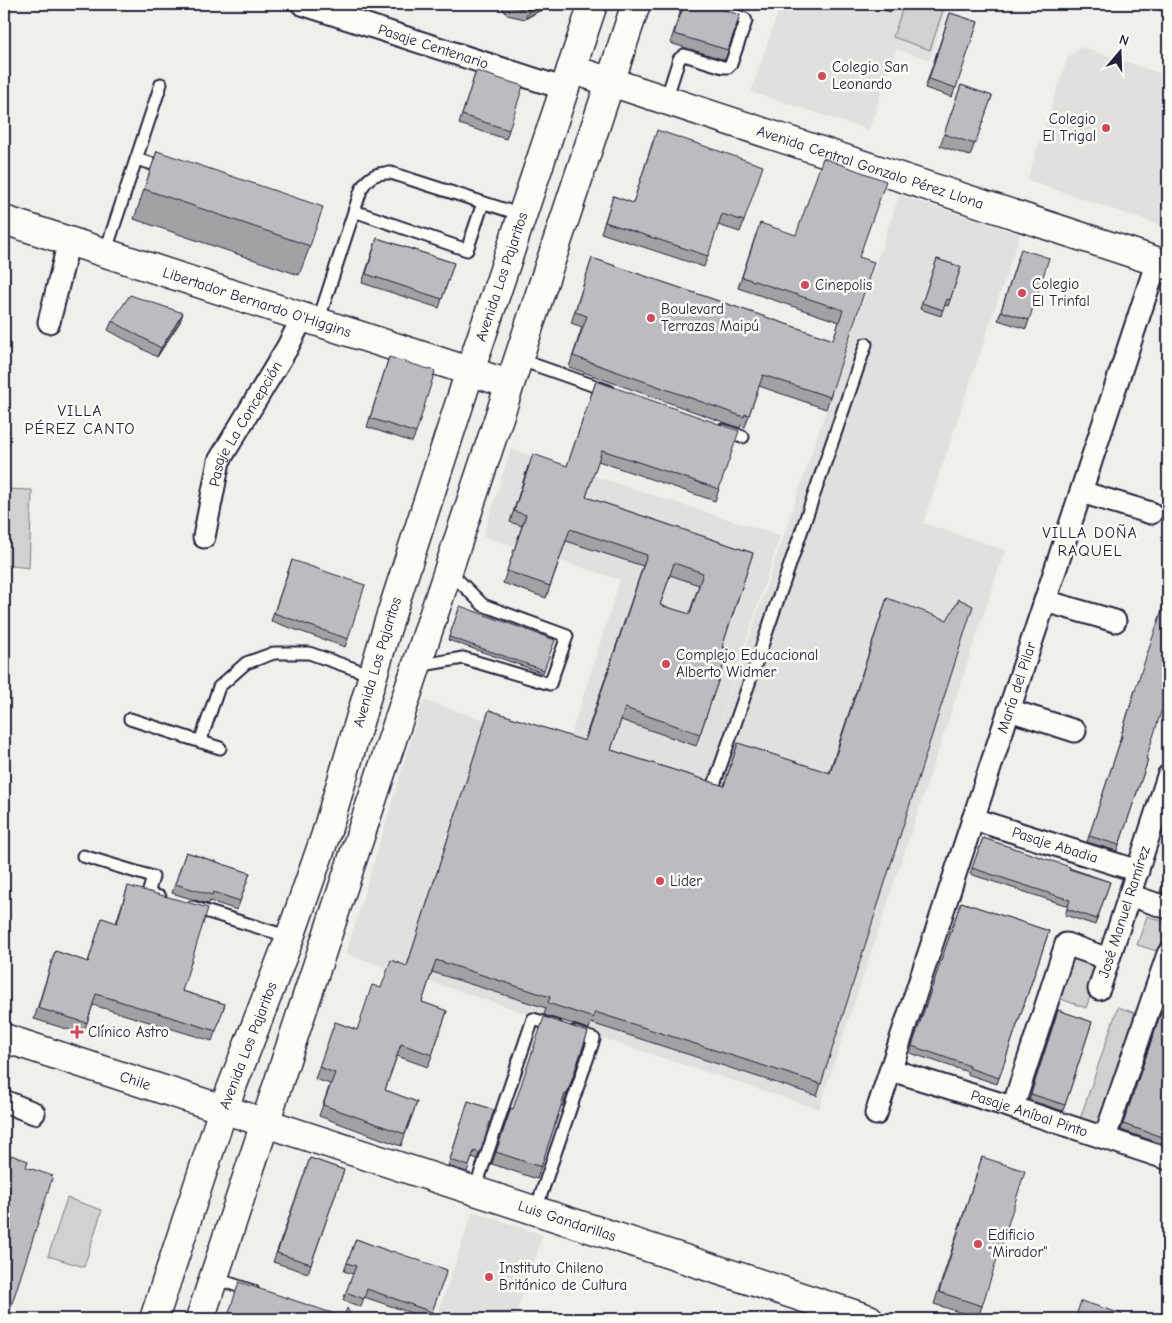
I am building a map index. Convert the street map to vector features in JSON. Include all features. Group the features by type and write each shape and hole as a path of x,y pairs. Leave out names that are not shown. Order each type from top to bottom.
{"main road":[{"name":"Avenida Los Pajaritos","path":"154,1319 223,1110 290,937 342,783 372,675 470,372 593,4"},
{"path":"200,1319 636,4"},
{"name":"Avenida Central Gonzalo Pérez Llona","path":"568,79 610,82 1163,263"},
{"name":"Libertador Bernardo O'Higgins","path":"4,220 510,384"},
{"name":"Chile","path":"4,1038 265,1123"},
{"name":"Luis Gandarillas","path":"265,1123 535,1212 824,1312 869,1319"}],"street":[{"name":"Pasaje Centenario","path":"302,4 568,79"},
{"path":"49,322 69,241"},
{"name":"María del Pilar","path":"876,1114 1081,492 1163,263"},
{"name":"Pasaje La Concepción","path":"204,537 219,461 287,348 311,320"},
{"path":"1081,492 1151,513"},
{"path":"1045,601 1115,621"},
{"path":"1009,710 1075,731"},
{"name":"José Manuel Ramírez","path":"1098,989 1168,776"},
{"name":"Pasaje Abadia","path":"973,819 1138,871"},
{"path":"1129,895 1168,908"},
{"path":"1013,1107 1066,944 1108,959"},
{"path":"1105,1137 1168,954"},
{"name":"Pasaje Aníbal Pinto","path":"891,1070 1013,1107 1168,1158"},
{"path":"4,1101 34,1113"}],"lane":[{"path":"666,100 679,58 684,55 723,67 728,67 731,64 746,21 705,4"},
{"path":"105,253 162,84"},
{"path":"136,159 174,171"},
{"path":"311,320 364,183 376,174 384,172 398,175 522,215"},
{"path":"354,211 467,250 483,203"},
{"path":"714,785 866,344"},
{"path":"518,359 621,395"},
{"path":"715,427 743,437"},
{"path":"416,666 463,658 550,684 567,636 483,605 448,570"},
{"path":"200,742 219,687 246,663 274,653 309,653 372,675"},
{"path":"130,719 220,748"},
{"path":"83,856 153,877 148,894 290,937"},
{"path":"474,1192 533,1018 594,1039 535,1212"},
{"path":"214,1278 261,1294"}],"shaded area":[{"name":"Colegio San Leonardo","path":"796,4 948,4 930,60 896,49 869,130 751,92 779,9 793,14"},
{"path":"904,4 945,4 930,50 893,37"},
{"name":"Colegio El Trigal","path":"1082,47 1168,76 1168,228 1027,180 1068,57"},
{"path":"899,195 1020,234 923,523 1005,550 819,1109 346,954 423,700 567,747 620,580 483,536 511,449 780,536 716,735"},
{"path":"4,489 32,490 29,568 4,565"},
{"path":"1147,916 1168,923 1168,929 1160,952 1137,945"},
{"path":"1071,958 1100,968 1086,1008 1058,998"},
{"path":"1118,1007 1138,1014 1099,1129 1079,1122"},
{"path":"67,1198 102,1210 84,1267 48,1256"},
{"name":"Instituto Chileno Británico de Cultura","path":"473,1211 543,1235 514,1319 436,1319"}],"building":[{"path":"509,4 540,4 529,10 510,6"},
{"path":"684,4 705,4 740,15 728,50 674,34"},
{"path":"950,13 978,22 956,88 929,79"},
{"path":"476,71 523,86 509,130 462,115"},
{"path":"961,85 992,96 975,144 944,134"},
{"path":"657,130 763,166 744,221 722,214 708,256 605,222 613,196 633,203"},
{"path":"157,151 323,207 310,246 144,189"},
{"path":"823,158 886,181 859,257 874,262 830,397 763,375 749,415 745,414 744,417 573,356 587,316 575,312 592,258 833,340 843,310 742,277 760,223 796,235"},
{"path":"377,238 454,263 442,299 366,274"},
{"name":"Colegio El Trinfal","path":"1021,249 1049,258 1029,320 1001,311"},
{"path":"937,259 961,267 950,300 947,299 943,310 922,303"},
{"path":"130,295 183,313 161,348 112,321"},
{"path":"389,357 435,371 416,433 370,418"},
{"name":"Lider","path":"596,381 739,431 719,489 602,450 586,497 753,553 722,647 729,649 700,734 625,708 611,750 724,786 738,743 830,773 887,598 947,620 959,599 973,606 821,1084 595,1012 593,1018 548,1003 550,997 436,960 422,1002 447,1011 432,1055 401,1044 385,1090 417,1102 405,1134 323,1105 335,1073 319,1067 335,1022 357,1030 372,985 381,988 391,960 407,966 489,710 585,741 647,555 570,529 550,586 507,571 526,515 514,511 533,454 567,466","holes":["674,563 703,573 690,614 660,605"]},
{"path":"292,560 365,585 348,639 274,613"},
{"path":"1168,592 1168,690 1146,759 1148,760 1119,845 1089,836"},
{"path":"460,606 555,640 544,670 449,637"},
{"path":"983,838 1110,882 1097,919 1067,909 1070,900 972,868"},
{"path":"186,852 250,873 240,901 213,892 212,895 175,884"},
{"path":"1168,866 1168,888 1162,886"},
{"path":"128,886 208,908 182,991 225,1004 216,1031 96,994 87,1023 38,1008 55,951 88,962 102,918 117,923"},
{"path":"961,902 1049,931 999,1078 912,1046"},
{"path":"1168,992 1168,1139 1123,1124"},
{"path":"1058,1010 1092,1022 1065,1105 1031,1094"},
{"path":"544,1017 588,1032 541,1167 496,1152 511,1108 513,1109"},
{"path":"468,1101 494,1110 480,1153 474,1151 469,1166 450,1160"},
{"path":"11,1155 28,1161 26,1167 53,1176 7,1319 4,1319 4,1170 6,1171"},
{"name":"Edificio \"Mirador\"","path":"982,1157 1025,1171 982,1306 939,1292"},
{"path":"310,1158 344,1170 311,1264 277,1253"},
{"path":"356,1239 447,1270 432,1312 367,1289 364,1299 346,1292 356,1266 347,1263"},
{"path":"239,1282 338,1315 345,1314 347,1308 353,1319 227,1319"},
{"path":"1081,1301 1122,1314 1120,1319 1075,1319"}],"place":[{"name":"Colegio San Leonardo","path":"822,76"},
{"name":"Colegio El Trigal","path":"1106,128"},
{"name":"Cinepolis","path":"805,285"},
{"name":"Colegio El Trinfal","path":"1022,293"},
{"name":"Boulevard Terrazas Maipú","path":"651,318"},
{"name":"Complejo Educacional Alberto Widmer","path":"666,664"},
{"name":"Lider","path":"660,881"},
{"name":"Clínico Astro","path":"77,1032"},
{"name":"Edificio \"Mirador\"","path":"978,1244"},
{"name":"Instituto Chileno Británico de Cultura","path":"489,1277"}],"district":[{"name":"VILLA PÉREZ CANTO","path":"80,419"},
{"name":"VILLA DOÑA RAQUEL","path":"1090,541"}]}
